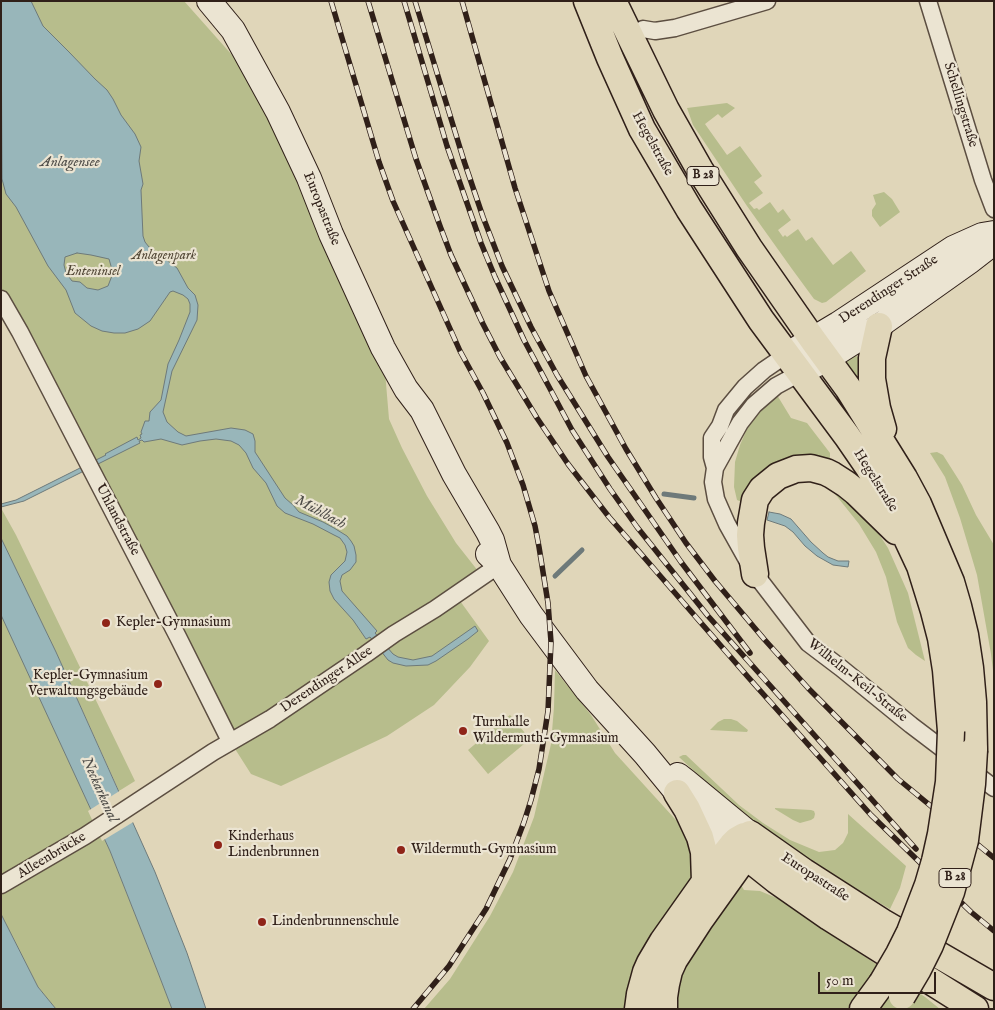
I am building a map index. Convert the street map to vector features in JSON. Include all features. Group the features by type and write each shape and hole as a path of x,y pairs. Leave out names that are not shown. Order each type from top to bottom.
{"main road":[{"name":"Hegelstraße","path":"587,1 642,129 707,238 741,290 847,436 884,492 911,546 928,589 941,638 946,670 951,731 949,782 935,862 910,932 899,954 892,996"},
{"name":"Hegelstraße","path":"613,1 666,110 700,170 744,240 848,388 909,486 926,521 951,582 958,606 965,635 973,702 974,750 965,840 951,892 930,945 918,969 892,996 863,1009"},
{"name":"B 28","path":"879,326 874,342 872,379 877,408 889,454"},
{"path":"755,574 750,535 750,523 755,500 762,489 778,476 796,469 812,468 826,472 846,484 911,546"},
{"path":"677,793 691,816 700,837 704,852 705,882"},
{"path":"638,1009 643,982 650,963 663,941 705,882 742,846"},
{"path":"664,1009 667,978 678,952 700,920 742,846"},
{"name":"Europastraße","path":"742,846 804,872 882,922 994,987"},
{"name":"Europastraße","path":"742,846 829,917 976,1009"}],"street":[{"name":"Europastraße","path":"209,1 233,30 278,112 383,348 406,389 422,410 454,474 488,532 499,565 531,615 578,678 677,793 742,846"},
{"name":"Europastraße","path":"226,1 233,30"},
{"path":"643,29 655,31 675,28 767,1"},
{"name":"Schellingstraße","path":"928,1 983,180 994,209"},
{"name":"Derendinger Straße","path":"820,349 953,248 982,235 994,233"},
{"name":"Derendinger Straße","path":"793,364 820,349 879,326 994,242"},
{"name":"Uhlandstraße","path":"1,299 230,741"},
{"name":"Wilhelm-Keil-Straße","path":"715,468 712,457 712,438 720,426 726,410 758,375 793,364"},
{"name":"Wilhelm-Keil-Straße","path":"793,364 776,386 754,405 740,423 715,468 713,482 716,499 727,524 755,574 808,643 994,788"},
{"name":"Derendinger Allee","path":"150,794 230,741 270,719 499,565"},
{"name":"Europastraße","path":"645,754 687,782 742,846"},
{"name":"Alleenbrücke","path":"1,885 85,836 150,794"}],"green space":[{"name":"Anlagenpark","path":"1,1 184,1 232,55 295,148 383,348 389,419 402,448 427,496 456,543 482,576 455,594 489,641 470,667 434,705 387,736 281,786 251,774 230,741 1,299"},
{"path":"727,103 735,108 722,118 718,114 705,124 727,155 740,146 762,176 754,182 763,193 749,203 754,209 757,208 759,210 770,202 778,213 783,209 791,220 778,230 783,237 785,235 787,237 798,229 806,241 812,237 833,265 851,251 866,271 826,302 822,303 814,299 792,269 693,125 687,108"},
{"path":"884,192 892,199 900,212 880,227 872,216 872,210 876,204 873,195"},
{"path":"854,354 860,359 868,398 843,363"},
{"path":"777,395 791,418 807,423 830,453 830,466 744,503 737,500 734,487 735,462 740,445 755,416 764,405"},
{"path":"937,452 943,455 962,485 976,515 994,545 994,679 977,575 960,518 945,477 930,453"},
{"path":"843,488 871,522 888,548 908,593 925,661 908,648 897,622 886,577 876,552 859,524 835,494"},
{"path":"1,508 16,535 135,781 119,791 56,652 1,538"},
{"path":"1,614 110,851 172,1009 56,1009 38,987 1,914"},
{"path":"555,670 591,715 615,753 685,830 734,873 744,890 760,891 779,899 940,1009 424,1009 450,979 490,916 513,872 534,817 551,744"},
{"path":"510,715 530,739 488,774 468,750"},
{"path":"724,719 737,721 748,730 747,732 710,730"},
{"path":"686,755 739,805 763,823 790,840 819,852 835,850 843,843 848,833 848,814 906,866 900,888 890,909 803,858 736,810 679,757"},
{"path":"775,808 811,810 815,814 811,820 800,823"}],"water":[{"name":"Anlagensee","path":"1,1 31,1 43,26 107,90 121,115 135,134 141,147 139,161 143,184 141,190 143,236 145,242 177,268 188,288 195,295 198,305 197,320 172,371 163,412 167,422 178,432 186,436 231,428 245,430 253,434 255,452 285,498 299,512 334,528 347,536 351,541 354,546 356,562 350,570 342,575 340,581 342,591 377,631 375,633 393,654 413,660 432,656 475,626 478,631 428,665 406,666 388,660 370,637 366,639 353,620 334,599 330,591 329,582 331,575 345,561 347,552 340,538 313,524 285,513 277,506 266,483 253,468 246,453 239,445 231,441 216,439 182,445 161,439 144,442 142,440 139,441 140,443 24,501 1,507 1,504 16,500 106,455 137,437 138,440 141,438 140,435 142,434 145,421 149,421 150,412 161,400 168,364 190,312 188,299 173,291 170,292 150,321 138,329 125,333 114,333 102,331 91,326 75,313 66,290 48,266 16,207 6,194 2,179","holes":["77,253 109,259 113,273 108,286 98,290 87,288 80,282 72,281 66,273 64,265 65,257"]},
{"path":"769,512 791,519 823,553 838,561 849,561 848,567 833,565 817,556 785,526 767,520"},
{"name":"Neckarkanal","path":"1,538 56,652 155,872 187,953 206,1009 172,1009 110,851 1,615"},
{"path":"1,914 38,987 56,1009 1,1009"}],"pier":[{"path":"121,790 135,821 102,841 88,811"}],"waterway":[{"name":"Mühlbach","path":"664,494 694,498"},
{"name":"Mühlbach","path":"555,576 582,550"}],"railway":[{"path":"331,1 379,162 393,201 460,351 507,443 523,485 535,526 548,603 551,642 548,711 539,769 524,822 510,859 486,909 449,966 413,1009"},
{"path":"368,1 416,159 451,255 500,357 537,418 568,464 609,517 748,677 871,815 971,912 994,931"},
{"path":"404,1 447,146 481,243 524,340 572,430 637,527 708,616 916,849"},
{"path":"415,1 483,217 502,266 531,327 557,375 608,457 681,562 750,653"},
{"path":"462,1 515,188 549,291 586,376 626,449 656,498 686,543 715,581 808,688 898,779 994,858"}],"place":[{"name":"Kepler-Gymnasium","path":"106,623"},
{"name":"Kepler-Gymnasium Verwaltungsgebäude","path":"158,684"},
{"name":"Turnhalle Wildermuth-Gymnasium","path":"463,731"},
{"name":"Kinderhaus Lindenbrunnen","path":"218,845"},
{"name":"Wildermuth-Gymnasium","path":"401,850"},
{"name":"Lindenbrunnenschule","path":"262,922"}],"park label":[{"name":"Enteninsel","path":"93,272"}]}
